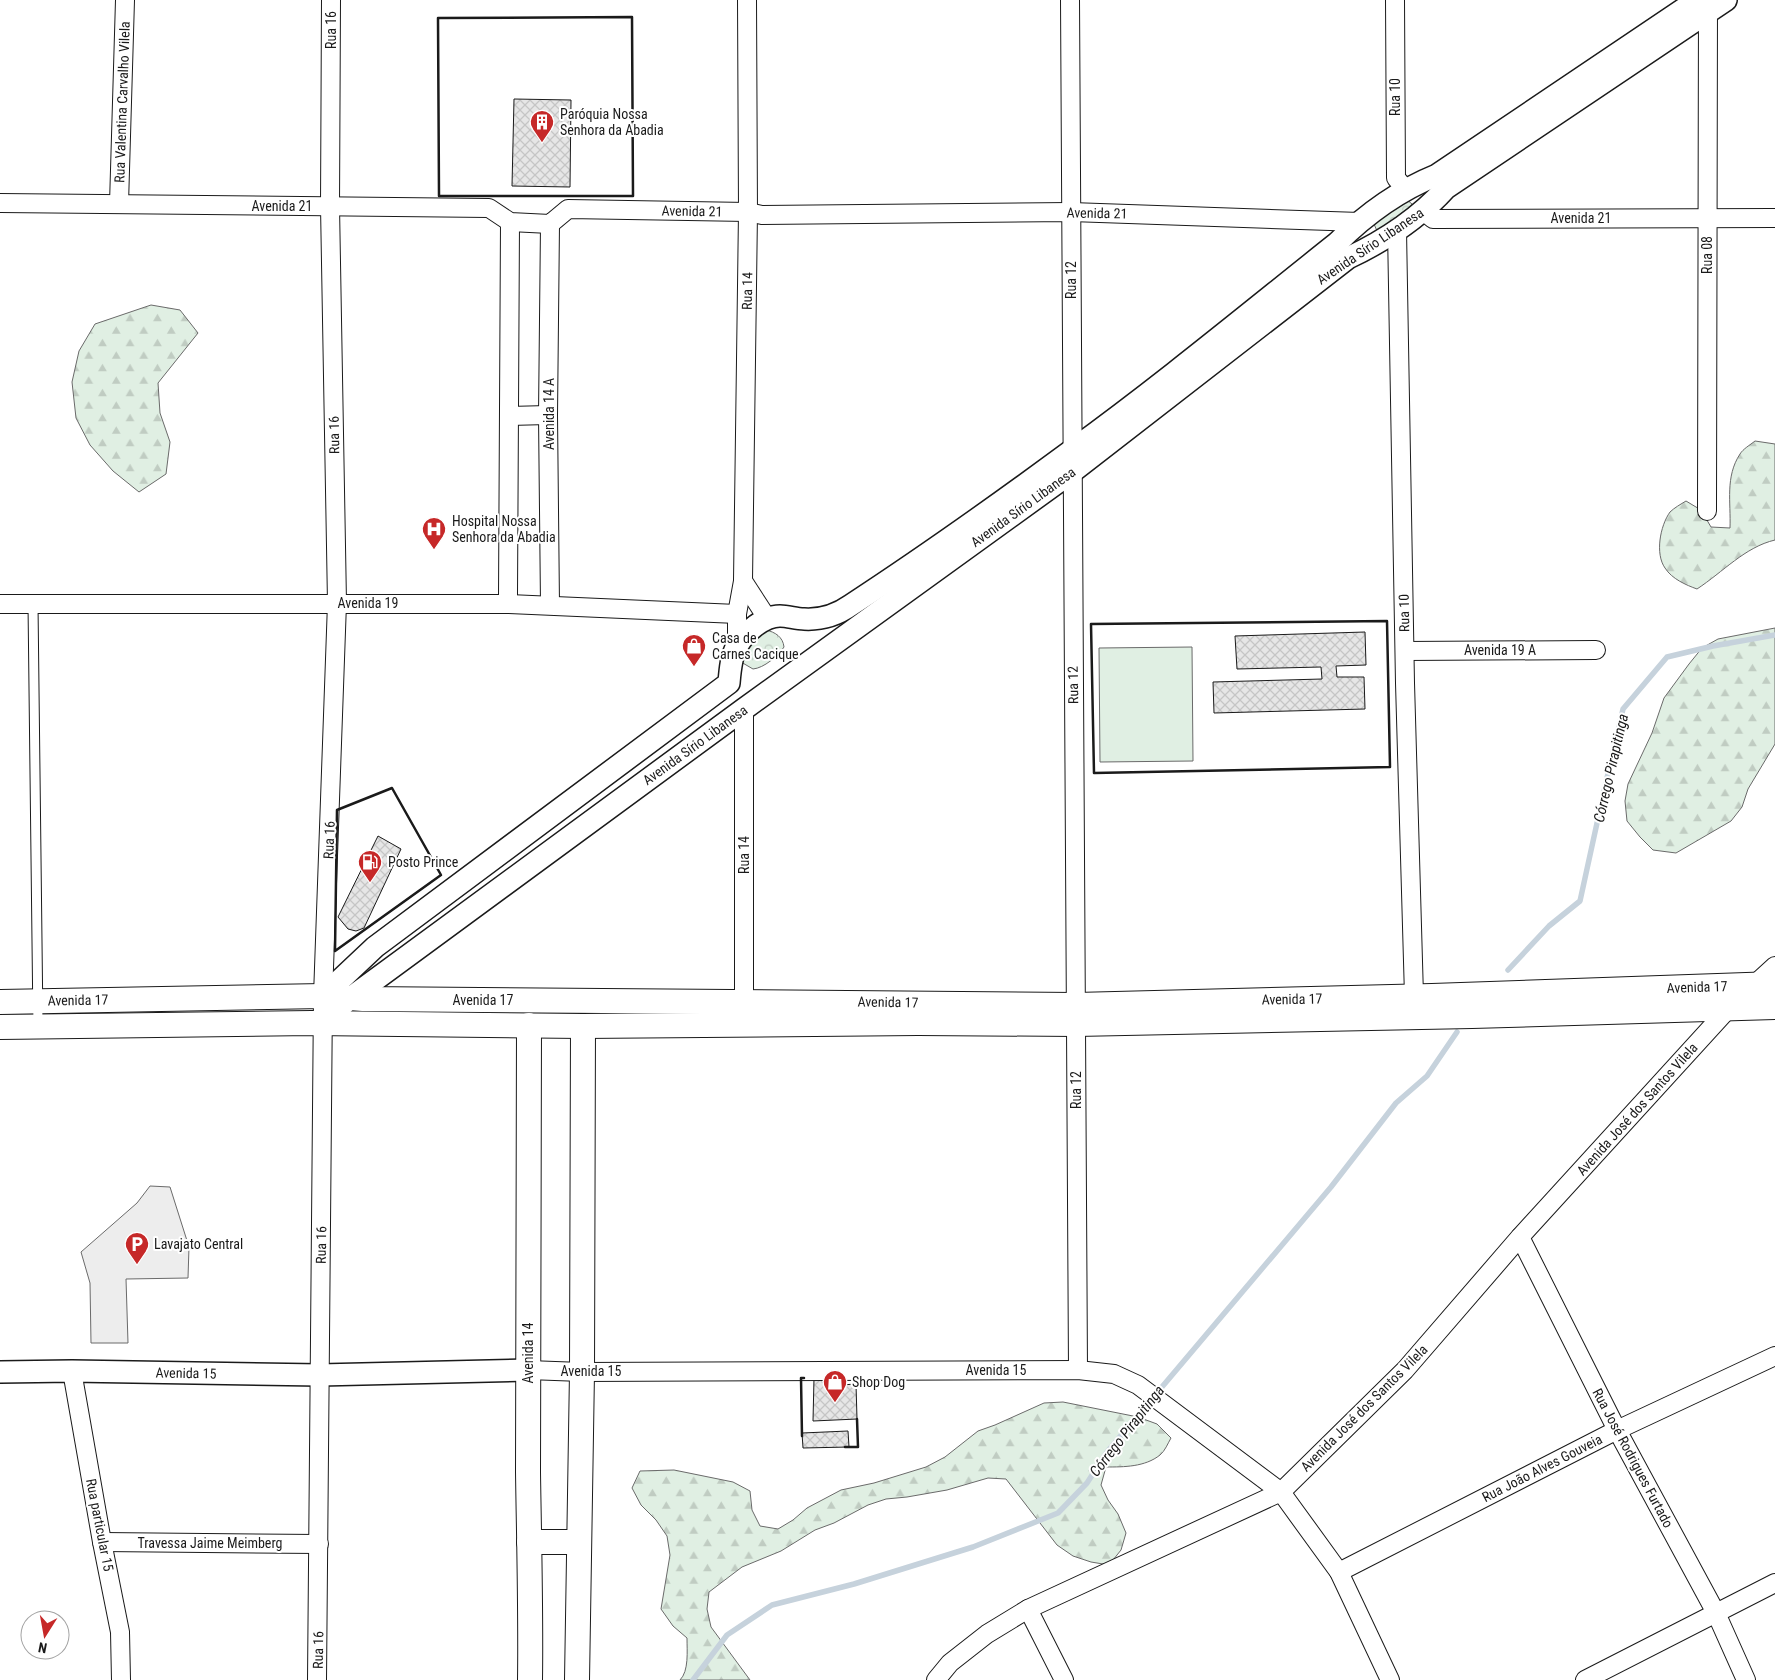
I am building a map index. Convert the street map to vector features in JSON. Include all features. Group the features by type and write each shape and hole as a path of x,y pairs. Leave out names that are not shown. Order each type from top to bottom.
{"main road":[{"name":"Avenida 17","path":"0,1002 323,996 349,999 744,1001 1076,1015"},
{"name":"Avenida 17","path":"1415,1005 1729,1008 1770,999"},
{"name":"Avenida 17","path":"0,1027 323,1023 583,1026 908,1023 1076,1015 1415,1005 1770,999"},
{"name":"Avenida 14","path":"529,1025 528,1370 530,1680"},
{"path":"578,1680 582,1372 583,1026"},
{"path":"529,1542 579,1542"}],"street":[{"name":"Rua Valentina Carvalho Vilela","path":"119,204 125,0"},
{"name":"Rua 16","path":"318,1680 323,996 337,604 330,206 331,0"},
{"name":"Rua 14","path":"737,646 737,614 743,582 748,212 747,0"},
{"name":"Rua 12","path":"1070,0 1071,451 1078,1370"},
{"name":"Rua 10","path":"1394,0 1396,178 1406,190"},
{"name":"Avenida Sírio Libanesa","path":"767,618 780,616 803,619 823,618 846,609 900,573 1071,451 1329,249 1360,222 1406,190 1437,175 1705,4 1726,0"},
{"name":"Avenida Sírio Libanesa","path":"323,1023 349,999 744,709 1072,472 1348,258 1397,230 1423,211 1446,188 1705,4"},
{"name":"Rua 08","path":"1705,4 1707,511"},
{"path":"1406,190 1414,190 1421,195 1424,202 1423,211"},
{"name":"Avenida 21","path":"0,203 489,208 510,222"},
{"name":"Avenida 21","path":"550,224 568,208 748,212 762,215 1071,212 1360,222"},
{"name":"Avenida 21","path":"1423,211 1433,219 1775,218"},
{"path":"509,604 510,222 550,224"},
{"path":"1360,222 1361,237 1375,244"},
{"name":"Avenida 14 A","path":"550,224 548,415 550,605"},
{"name":"Rua 10","path":"1397,230 1405,650 1415,1005"},
{"path":"509,416 548,415"},
{"path":"743,582 767,618 752,629 737,646 730,666 728,694 733,702 744,709"},
{"name":"Avenida 19","path":"0,604 509,604 737,614"},
{"path":"803,619 814,626 822,639 816,658"},
{"name":"Avenida 19 A","path":"1405,650 1596,650"},
{"name":"Avenida Sírio Libanesa","path":"323,996 375,947 729,683"},
{"name":"Rua 14","path":"744,709 744,1001"},
{"path":"1770,999 1775,966"},
{"name":"Avenida José dos Santos Vilela","path":"936,1680 950,1663 987,1634 1028,1609 1280,1492 1406,1370 1520,1237 1729,1008"},
{"name":"Rua José Rodrigues Furtado","path":"1520,1237 1617,1430 1716,1613 1746,1680"},
{"name":"Rua João Alves Gouveia","path":"1338,1572 1617,1430 1775,1356"},
{"name":"Avenida 15","path":"0,1372 72,1371 320,1375 528,1370 582,1372 1078,1370 1114,1374 1138,1385 1280,1492 1338,1572 1390,1680"},
{"name":"Rua particular 15","path":"72,1371 120,1632 122,1680"},
{"name":"Travessa Jaime Meimberg","path":"102,1542 319,1544"},
{"path":"1585,1680 1775,1584"},
{"path":"1028,1609 1064,1680"}],"lane":[{"path":"33,604 38,1027"}],"green space":[{"path":"1406,199 1412,204 1413,208 1377,231 1374,224"},
{"path":"151,305 180,310 198,333 158,383 160,413 170,442 166,474 139,492 113,471 90,445 76,418 72,382 79,351 95,324"},
{"path":"1755,441 1775,444 1775,540 1764,543 1744,554 1697,589 1675,578 1665,568 1660,555 1661,532 1670,512 1686,501 1701,510 1711,527 1730,528 1732,472 1741,452"},
{"path":"1775,628 1775,744 1748,789 1742,807 1731,821 1676,853 1653,850 1627,821 1625,801 1628,784 1652,733 1664,698 1702,648 1718,639"},
{"path":"766,630 778,636 782,640 784,647 770,661 753,669 741,662 741,651"},
{"path":"1192,647 1193,761 1100,762 1099,648"},
{"path":"1063,1402 1138,1417 1157,1424 1171,1438 1162,1453 1148,1462 1106,1467 1101,1485 1108,1500 1118,1514 1126,1533 1121,1550 1109,1565 1073,1556 1057,1545 1006,1479 988,1478 947,1490 886,1499 868,1505 834,1523 815,1530 781,1551 742,1567 709,1592 707,1609 711,1627 750,1680 680,1680 686,1666 687,1638 673,1626 661,1609 670,1555 667,1536 656,1520 641,1505 632,1488 640,1471 674,1470 733,1482 750,1491 752,1510 760,1526 778,1529 793,1520 807,1508 841,1490 874,1483 926,1467 945,1457 978,1431 1044,1403"}],"shaded area":[{"name":"Lavajato Central","path":"150,1186 170,1187 189,1247 188,1278 126,1279 128,1343 91,1343 90,1283 81,1252 137,1203"}],"building":[{"name":"Paróquia Nossa Senhora da Abadia","path":"514,99 571,100 570,187 512,186"},
{"path":"1365,632 1366,665 1336,666 1337,677 1364,677 1365,709 1214,713 1213,682 1322,679 1321,667 1237,669 1235,636"},
{"name":"Posto Prince","path":"378,836 401,849 364,928 356,931 348,929 338,917"},
{"name":"Shop Dog","path":"826,1377 826,1386 856,1384 857,1419 813,1421 814,1378"},
{"path":"848,1431 849,1447 803,1448 802,1433"}],"waterway":[{"name":"Córrego Pirapitinga","path":"1508,970 1549,926 1580,901 1623,709 1667,657 1713,646 1775,635"},
{"name":"Córrego Pirapitinga","path":"693,1680 727,1635 772,1605 854,1584 973,1547 1058,1513 1087,1483 1107,1452 1331,1187 1396,1103 1427,1076 1457,1032"}],"wall":[{"path":"632,17 633,196 439,196 438,18 632,17"},
{"path":"1387,621 1390,767 1094,773 1091,624 1387,621"},
{"path":"392,788 441,875 335,951 337,810 392,788"},
{"path":"802,1436 801,1378 804,1378"},
{"path":"845,1447 858,1447 857,1419"}],"place":[{"name":"Paróquia Nossa Senhora da Abadia","path":"542,143"},
{"name":"Hospital Nossa Senhora da Abadia","path":"434,550"},
{"name":"Casa de Carnes Cacique","path":"694,667"},
{"name":"Posto Prince","path":"370,883"},
{"name":"Lavajato Central","path":"137,1265"},
{"name":"Shop Dog","path":"835,1403"}]}
